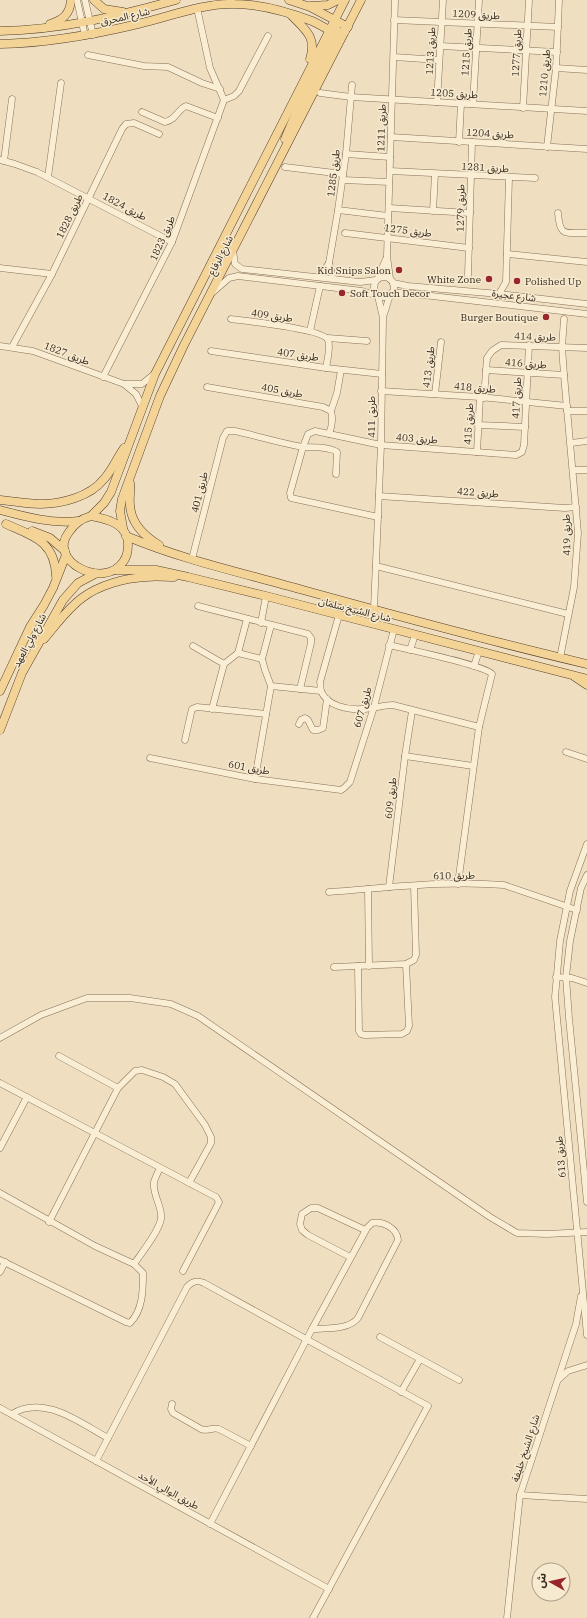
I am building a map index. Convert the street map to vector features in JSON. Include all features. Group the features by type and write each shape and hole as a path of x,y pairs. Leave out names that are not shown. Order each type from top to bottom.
{"main road":[{"path":"32,30 63,20 70,6 71,0"},
{"path":"94,0 104,9 110,11 132,12"},
{"name":"شارع المحرق","path":"0,31 32,30 86,23 176,0"},
{"path":"289,0 310,6 347,29"},
{"path":"310,6 328,6 338,0"},
{"name":"شارع الرفاع","path":"90,516 104,503 112,492 154,374 261,167 303,80 332,31 334,20 345,0"},
{"name":"شارع الرفاع","path":"124,532 121,505 160,396 233,250 362,0"},
{"name":"شارع المحرق","path":"0,44 46,41 89,35 197,8 235,4 270,8 290,14 332,31 347,29"},
{"path":"290,14 308,32 313,50 303,80"},
{"path":"277,166 294,117 332,31"},
{"path":"0,500 39,504 54,503 82,495 104,480 130,439"},
{"path":"130,481 131,493 129,503 134,522 147,538 169,552"},
{"path":"0,510 43,521 79,521"},
{"path":"3,523 45,535 56,542 72,563 80,569 95,574 108,573 116,570 123,563 128,553 128,543 124,532 107,519 90,516 74,525 65,538 65,553"},
{"path":"3,523 36,537 45,544 52,554 56,565 56,577 53,588"},
{"name":"شارع الشيخ سلمان","path":"124,532 169,552 192,559 374,609 587,664"},
{"name":"شارع ولي العهد","path":"0,691 30,627 53,588 65,553"},
{"name":"شارع الشيخ سلمان","path":"116,570 156,570 188,577 587,679"},
{"name":"شارع ولي العهد","path":"0,730 22,673 63,600 78,583 95,574"},
{"path":"34,650 69,609 92,592 107,585 130,579 146,577 188,577"},
{"path":"571,674 587,685"}],"street":[{"path":"77,0 89,35"},
{"path":"85,0 86,23"},
{"name":"طريق 1211","path":"392,281 387,256 395,0"},
{"name":"طريق 1213","path":"437,102 443,0"},
{"name":"طريق 1215","path":"473,104 479,0"},
{"name":"طريق 1277","path":"523,108 529,0"},
{"name":"طريق 1210","path":"547,147 550,109 556,68 559,0"},
{"path":"197,8 210,68 224,100 234,96 239,91 268,36"},
{"name":"طريق 1209","path":"394,20 528,27 558,27"},
{"path":"440,46 526,52 557,52"},
{"path":"88,55 144,66 168,67 202,83 220,89"},
{"path":"394,57 439,60"},
{"path":"556,68 587,70"},
{"path":"48,178 61,83"},
{"name":"طريق 1285","path":"320,277 329,263 338,210 346,154 352,85"},
{"name":"طريق 1205","path":"320,93 392,100 587,111"},
{"name":"طريق 1824","path":"12,99 2,160 26,167 172,242"},
{"name":"طريق 1823","path":"103,377 172,242 224,100"},
{"path":"459,142 461,104"},
{"path":"142,112 165,122 173,119 183,107 186,106 218,118"},
{"name":"طريق 1828","path":"12,347 52,274 126,124 134,123 159,134"},
{"name":"طريق 1204","path":"391,137 587,149"},
{"name":"طريق 1279","path":"468,275 472,142"},
{"path":"346,154 390,157"},
{"path":"285,167 343,177 389,182"},
{"name":"طريق 1281","path":"390,171 509,178 535,178"},
{"path":"433,211 435,174"},
{"path":"500,294 506,282 509,178"},
{"path":"388,208 470,213"},
{"path":"338,210 388,216"},
{"path":"558,213 559,227 561,230 565,232 587,233"},
{"name":"طريق 1275","path":"345,233 469,248"},
{"path":"211,294 229,278 238,276 362,291 384,297 391,294 394,286 392,281 385,276 360,282 242,268 235,264 233,250"},
{"path":"507,254 587,262"},
{"name":"طريق 1211","path":"377,279 387,256"},
{"name":"طريق 1285","path":"329,263 333,278"},
{"path":"0,268 52,274"},
{"path":"377,279 374,286 378,296"},
{"name":"شارع عجيرة","path":"392,281 408,286 500,294 587,304"},
{"path":"506,282 513,296"},
{"path":"310,331 320,286"},
{"name":"شارع عجيرة","path":"391,294 406,293 587,314"},
{"name":"طريق 411","path":"383,318 391,294"},
{"name":"طريق 411","path":"374,609 381,445 383,318 378,296"},
{"name":"طريق 419","path":"560,658 577,556 578,533 562,347 565,311"},
{"path":"564,319 574,312"},
{"name":"طريق 409","path":"232,319 310,331 328,338 368,341"},
{"path":"326,368 329,343 328,338"},
{"name":"طريق 413","path":"435,394 441,342"},
{"name":"طريق 414","path":"487,358 492,351 501,344 587,348"},
{"name":"طريق 417","path":"522,452 524,445 528,345"},
{"name":"طريق 1827","path":"0,346 33,351 124,384 142,384 154,374"},
{"name":"طريق 407","path":"211,351 326,368 382,374"},
{"name":"طريق 415","path":"476,452 487,358"},
{"path":"329,434 332,426 330,411 337,393 341,370"},
{"name":"طريق 416","path":"486,370 564,375"},
{"name":"طريق 1827","path":"124,384 136,394 142,406"},
{"name":"طريق 405","path":"207,387 323,407 330,411"},
{"name":"طريق 418","path":"381,391 482,398 567,408"},
{"path":"567,408 587,411"},
{"path":"478,425 525,427"},
{"name":"طريق 401","path":"192,559 222,438 227,431 235,430 303,447"},
{"name":"طريق 403","path":"303,447 308,434 311,432 329,434 381,445 516,454 522,452"},
{"path":"571,443 587,441"},
{"path":"336,474 337,452 323,448 303,447 290,493 291,498 378,517"},
{"path":"573,470 587,470"},
{"name":"طريق 422","path":"379,496 565,508 576,507"},
{"path":"376,566 568,614"},
{"path":"261,622 266,596"},
{"path":"198,606 308,634 311,638 300,688"},
{"path":"339,615 320,682 321,691 327,700 331,703 350,709 363,709 393,705 479,727"},
{"path":"212,709 224,664 238,652 247,619"},
{"path":"255,779 270,686 264,670 262,659 271,625"},
{"name":"طريق 607","path":"344,788 350,782 374,707 394,629"},
{"path":"410,650 415,635"},
{"path":"389,645 474,666 490,671 492,674 479,727 458,884"},
{"path":"193,646 224,664"},
{"path":"474,666 479,651"},
{"path":"238,652 262,659"},
{"path":"270,686 321,691"},
{"path":"298,724 300,720 304,718 308,720 313,730 323,728 327,700"},
{"path":"185,740 192,709 197,707 266,714"},
{"name":"طريق 609","path":"389,887 412,711"},
{"path":"566,752 587,759"},
{"path":"405,756 473,766"},
{"name":"طريق 601","path":"150,758 255,779 341,790 344,788"},
{"name":"طريق 613","path":"587,844 570,891 560,941 556,977 556,997 587,1335"},
{"path":"587,875 581,888 570,941 566,977 587,1202"},
{"name":"طريق 610","path":"329,892 389,887 458,884 504,885 577,910"},
{"path":"334,967 406,964 414,960 416,955 414,886"},
{"path":"368,889 369,966"},
{"path":"358,966 359,1031 361,1034 365,1035 402,1034 407,1031 409,1026 406,964"},
{"path":"556,977 578,979 587,983"},
{"path":"0,1038 41,1015 86,998 130,998 171,1004 198,1016 490,1217 517,1233 547,1234 587,1232"},
{"path":"58,1056 118,1088"},
{"path":"49,1222 118,1088 135,1071 142,1070 163,1077 175,1084 205,1125 211,1137 210,1143 189,1183"},
{"path":"0,1083 216,1197 219,1202 183,1271"},
{"path":"0,1148 2,1138 27,1097"},
{"path":"134,1264 150,1242 161,1219 161,1212 154,1183 160,1168"},
{"path":"0,1193 49,1222 134,1264 143,1273 144,1291 140,1306 130,1322 126,1322 2,1261 0,1272"},
{"path":"350,1257 305,1233 300,1224 302,1214 311,1208 318,1208 365,1230"},
{"path":"210,1524 312,1329 365,1230 372,1223 383,1224 395,1232 398,1240 355,1322 349,1325 312,1329"},
{"path":"96,1461 186,1289 191,1283 196,1282 204,1283 428,1406 313,1618"},
{"name":"شارع الشيخ خليفة","path":"507,1618 520,1495 576,1324 583,1288"},
{"path":"380,1337 459,1380"},
{"path":"401,1392 420,1359"},
{"path":"558,1380 568,1371 587,1365"},
{"path":"172,1404 172,1413 201,1429 206,1431 215,1428 219,1429 251,1446"},
{"path":"12,1414 30,1407 53,1410 108,1438"},
{"name":"طريق الوالي الأحد","path":"0,1408 329,1589"},
{"path":"520,1495 587,1499"}],"place":[{"name":"Kid Snips Salon","path":"399,270"},
{"name":"White Zone","path":"489,279"},
{"name":"Polished Up","path":"517,281"},
{"name":"Soft Touch Decor","path":"342,293"},
{"name":"Burger Boutique","path":"546,317"}]}
